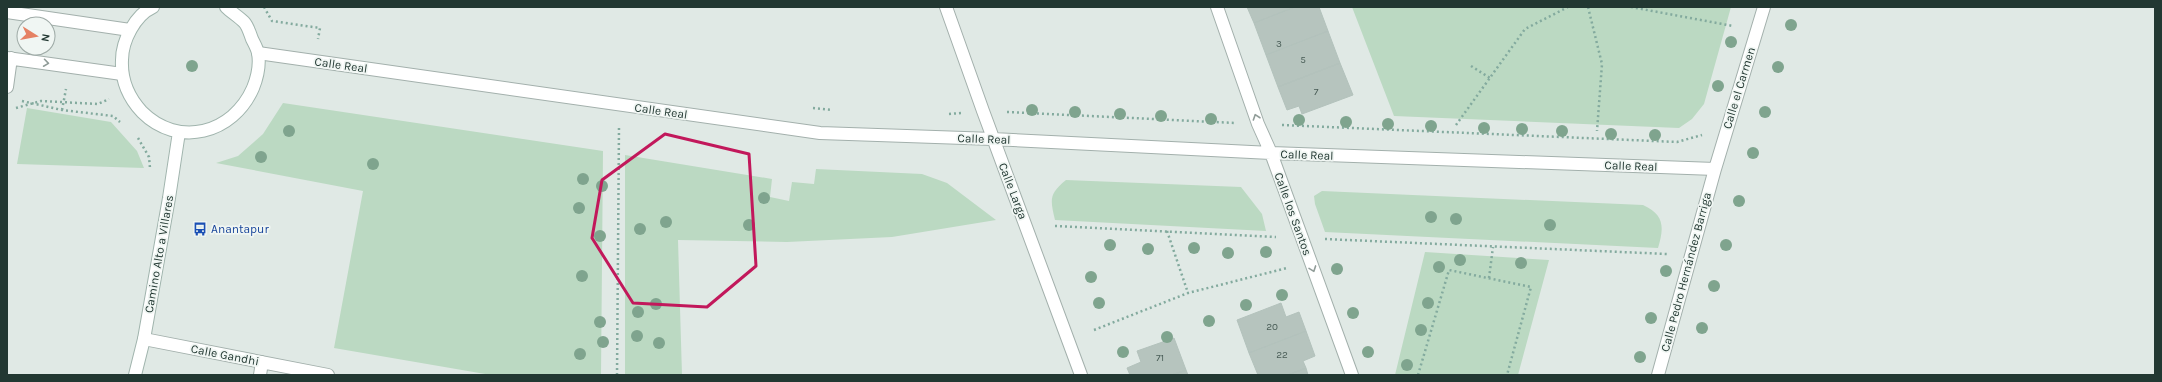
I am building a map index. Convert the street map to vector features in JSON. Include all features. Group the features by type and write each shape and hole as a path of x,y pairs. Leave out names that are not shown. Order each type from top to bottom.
{"street":[{"path":"152,7 148,9 130,30 122,51 122,74 131,101 152,122 178,132 204,132 228,121 247,103 257,79 258,53 245,23 226,7"},
{"name":"Calle Larga","path":"946,7 982,111 1081,375"},
{"name":"Calle los Santos","path":"1217,7 1258,124 1271,154 1352,375"},
{"name":"Calle el Carmen","path":"1715,169 1764,7"},
{"path":"7,12 130,30"},
{"name":"Calle Real","path":"258,53 820,133 993,139 1271,154 1715,169"},
{"path":"7,87 9,58 122,74"},
{"name":"Camino Alto a Villares","path":"135,375 144,339 169,198 178,132"},
{"name":"Calle Pedro Hernández Barriga","path":"1658,375 1715,169"},
{"name":"Calle Gandhi","path":"144,339 328,375"},
{"path":"260,375 262,362"}],"path":[{"path":"264,7 272,21 320,28 314,62"},
{"path":"1456,125 1525,29 1568,7"},
{"path":"1588,7 1602,64 1597,130"},
{"path":"1631,7 1733,26"},
{"path":"312,38 326,40"},
{"path":"1471,66 1490,78"},
{"path":"14,109 41,101 98,104 113,97"},
{"path":"20,100 62,110 113,116 123,124"},
{"path":"617,375 619,105"},
{"path":"811,108 834,110"},
{"path":"944,114 982,111 1676,142 1706,134"},
{"path":"133,133 138,138 149,157 150,175"},
{"path":"1055,226 1276,237"},
{"path":"1167,231 1188,293"},
{"path":"1322,239 1667,254"},
{"path":"1489,278 1493,247"},
{"path":"1094,330 1188,293 1287,268"},
{"path":"1418,375 1449,270 1531,287 1507,375"}],"highlighted area":[{"path":"665,134 749,154 756,266 707,307 633,303 592,238 602,180"}],"green space":[{"path":"1352,7 1731,7 1704,104 1692,119 1679,128 1394,116"},
{"path":"283,103 603,151 601,375 491,375 334,348 363,191 216,163 238,156 263,134"},
{"path":"27,108 111,122 137,151 144,168 17,164"},
{"path":"625,155 772,179 770,197 789,201 792,182 814,184 816,169 922,174 947,183 996,220 892,237 787,242 678,240 682,375 625,375"},
{"path":"1066,180 1241,187 1262,214 1266,231 1055,220 1052,207 1052,197 1056,189"},
{"path":"1322,191 1643,205 1655,213 1659,218 1662,228 1658,248 1325,232 1315,204 1314,196"},
{"path":"1425,252 1549,260 1518,375 1395,375"}],"building":[{"path":"1247,7 1295,7 1254,23"},
{"path":"1295,7 1319,7 1328,31 1266,55 1254,23"},
{"path":"1328,31 1340,63 1278,87 1266,55"},
{"path":"1340,63 1353,95 1302,114 1299,106 1287,110 1278,87"},
{"path":"1281,303 1286,317 1299,312 1306,331 1249,353 1237,320"},
{"path":"1306,331 1315,356 1303,361 1306,368 1288,375 1258,375 1249,353"},
{"path":"1174,338 1186,370 1172,375 1130,375 1127,368 1141,362 1137,351"},
{"path":"1306,368 1308,375 1288,375"},
{"path":"1186,370 1188,375 1172,375"}],"place":[{"name":"Anantapur","path":"200,229"}]}
